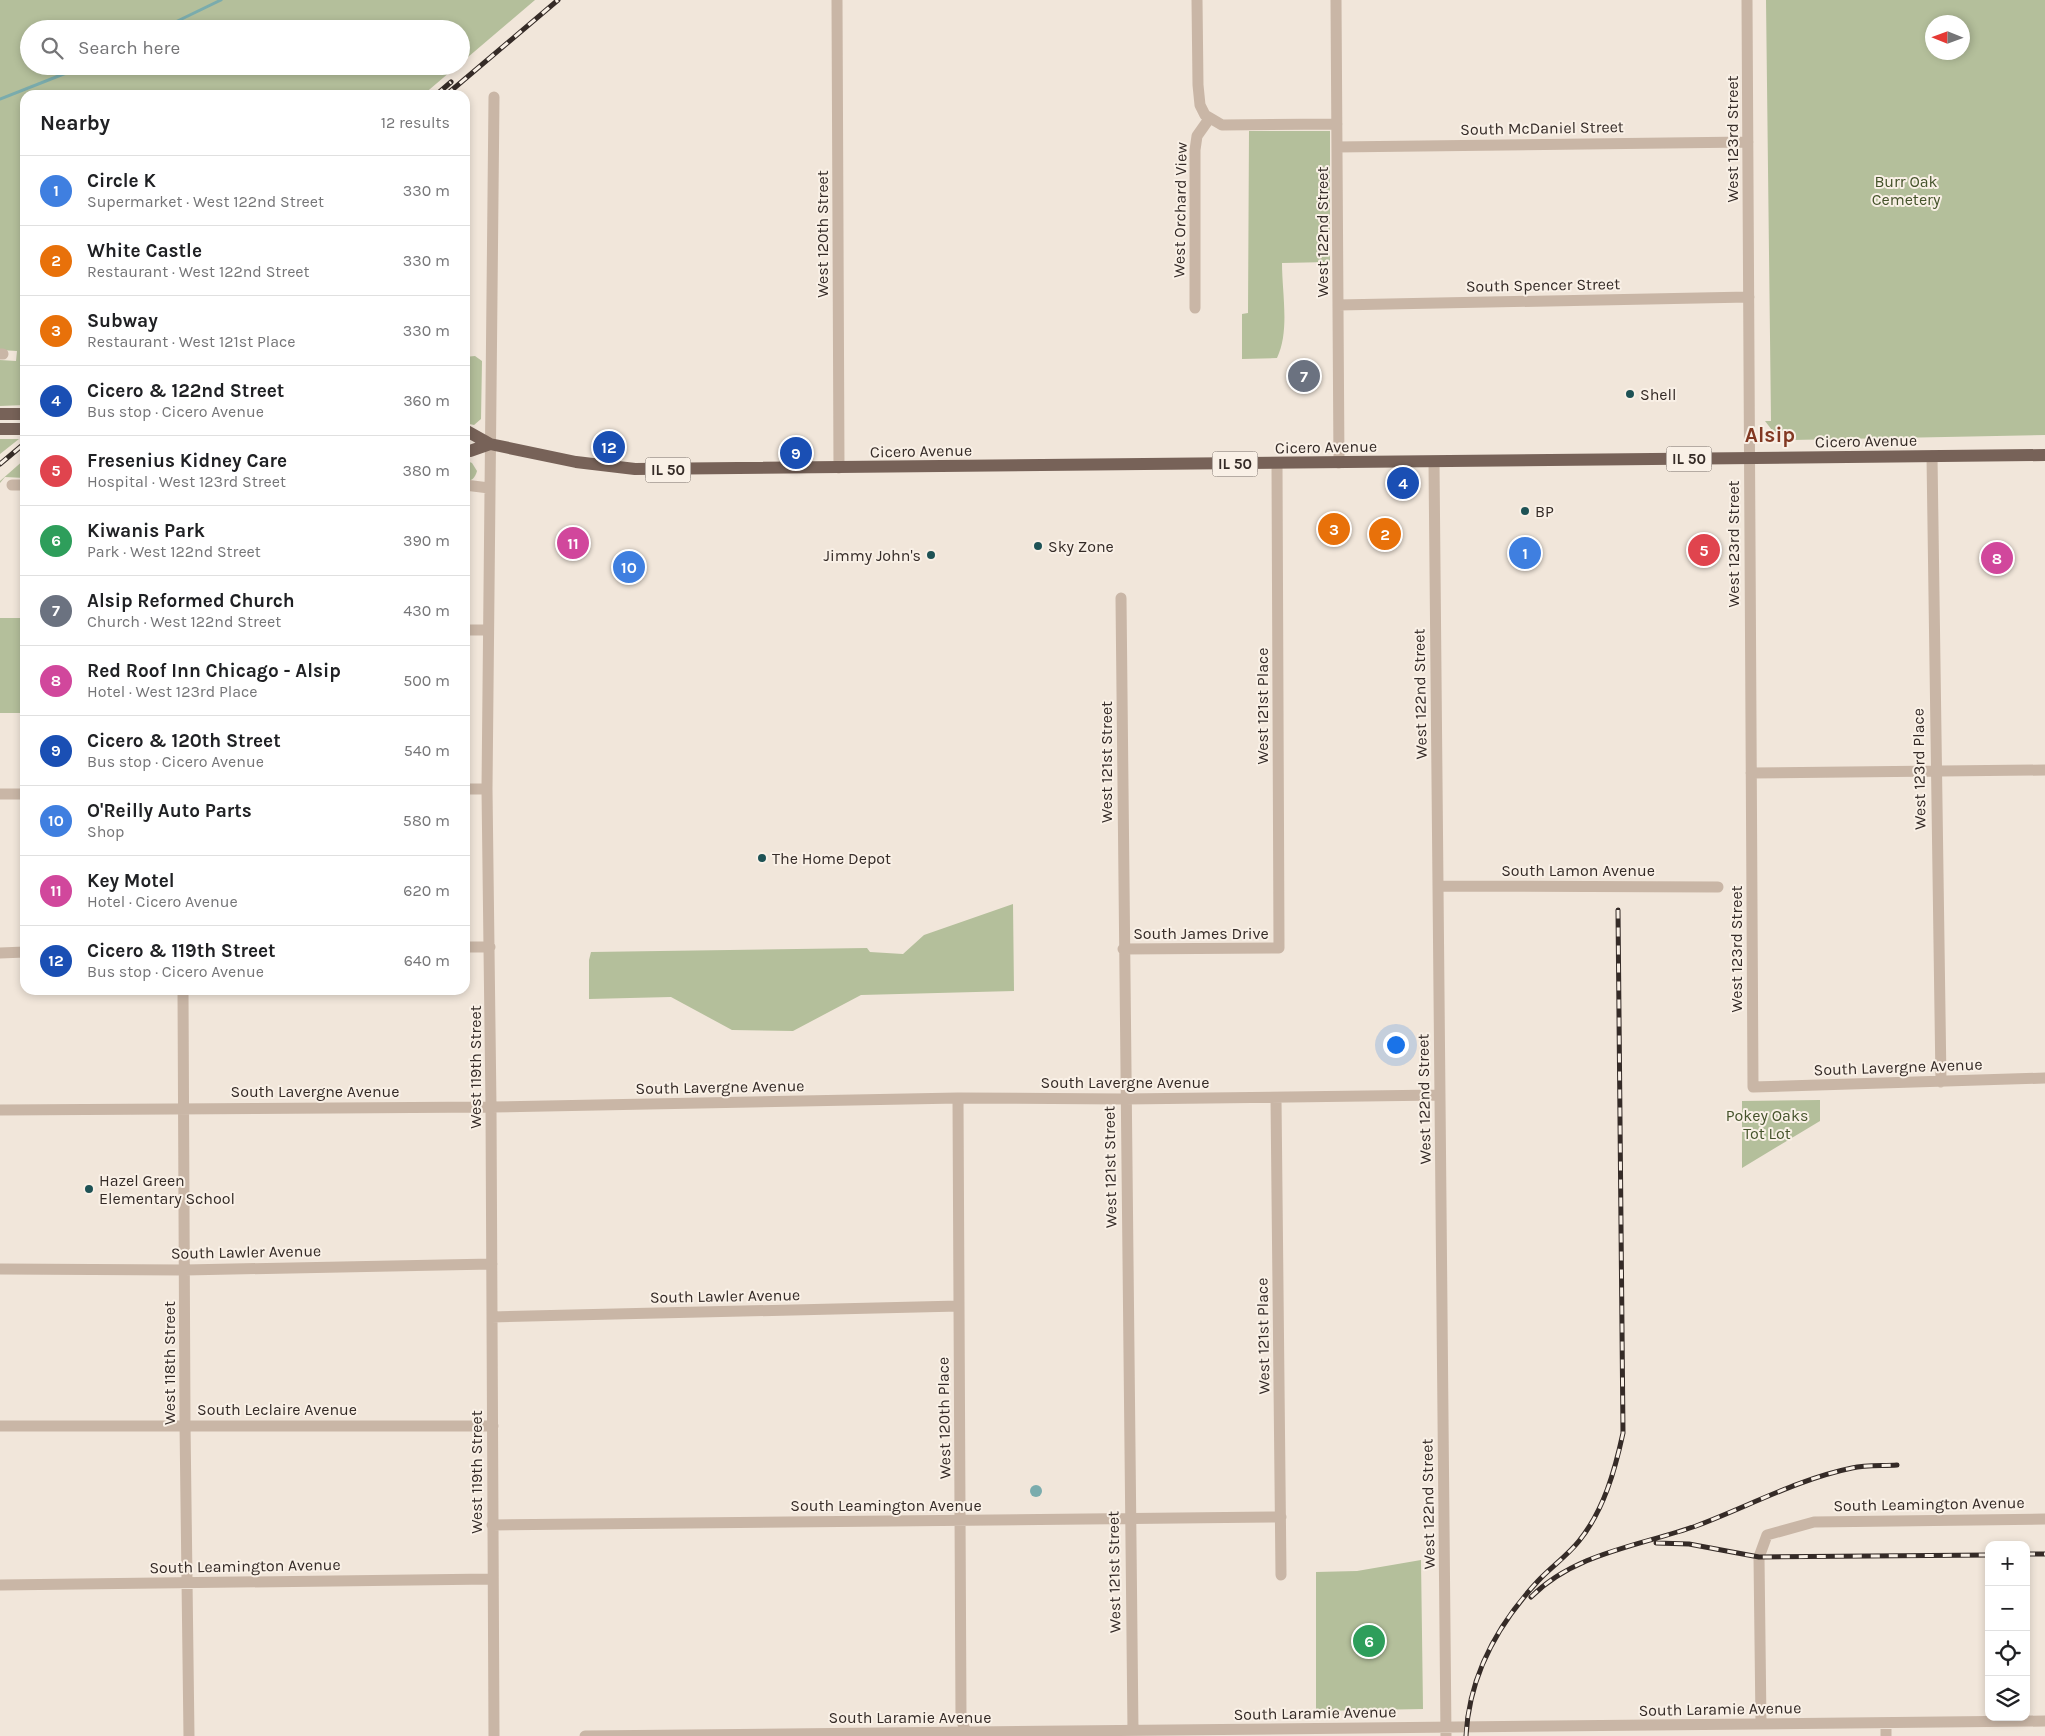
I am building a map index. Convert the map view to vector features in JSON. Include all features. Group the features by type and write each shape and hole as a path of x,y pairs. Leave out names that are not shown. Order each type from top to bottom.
{"main road":[{"path":"1,414 20,414"},
{"path":"0,430 20,429"},
{"name":"Cicero Avenue","path":"470,433 490,444 576,462 635,469 2045,455"},
{"name":"Cicero Avenue","path":"470,451 490,444"}],"street":[{"name":"West 120th Street","path":"837,0 839,468"},
{"path":"1197,0 1198,86 1202,110 1209,119 1222,125 1337,124"},
{"name":"West 122nd Street","path":"1336,0 1338,463"},
{"name":"West 123rd Street","path":"1747,0 1753,1087"},
{"name":"West 119th Street","path":"494,98 487,789 490,947 493,1426 491,1579 494,1736"},
{"name":"West Orchard View","path":"1195,308 1195,150 1197,136 1209,119"},
{"name":"South McDaniel Street","path":"1337,147 1748,142"},
{"name":"South Spencer Street","path":"1338,306 1748,297"},
{"name":"West 123rd Place","path":"1932,456 1935,771 1941,1082"},
{"name":"West 122nd Street","path":"1434,462 1446,1732"},
{"name":"West 121st Place","path":"1276,464 1279,948"},
{"path":"12,485 20,485"},
{"path":"470,486 489,488"},
{"name":"West 121st Street","path":"1121,598 1123,949 1134,1734"},
{"path":"470,630 488,630"},
{"path":"1751,772 2045,770"},
{"path":"470,789 487,789"},
{"path":"0,794 20,794"},
{"name":"South Lamon Avenue","path":"1438,886 1718,887"},
{"path":"470,948 490,947"},
{"name":"South James Drive","path":"1123,949 1279,948"},
{"path":"0,953 20,952"},
{"name":"West 118th Street","path":"183,995 189,1736"},
{"name":"South Lavergne Avenue","path":"1753,1087 2045,1078"},
{"name":"South Lavergne Avenue","path":"0,1110 491,1107 958,1098 1125,1099 1440,1095"},
{"name":"West 120th Place","path":"958,1098 961,1718 966,1735"},
{"name":"West 121st Place","path":"1276,1098 1281,1575"},
{"name":"South Lawler Avenue","path":"0,1270 185,1270 492,1264"},
{"name":"South Lawler Avenue","path":"492,1317 959,1306"},
{"name":"South Leclaire Avenue","path":"0,1426 185,1424 493,1426"},
{"name":"South Leamington Avenue","path":"492,1525 1281,1517"},
{"name":"South Leamington Avenue","path":"1761,1724 1759,1557 1767,1534 1814,1522 2045,1519"},
{"name":"South Leamington Avenue","path":"0,1585 491,1579"},
{"name":"South Laramie Avenue","path":"585,1736 1446,1732 1761,1724 2045,1721"},
{"path":"1886,1723 1886,1736"}],"green space":[{"path":"0,0 535,0 470,55 470,20 20,20 20,75 446,75 429,90 20,90 20,405 0,406 0,360 16,361 17,351 0,350"},
{"name":"Burr Oak Cemetery","path":"1766,0 2045,0 2045,435 1792,440 1775,434 1765,421 1771,421"},
{"path":"1249,131 1330,131 1330,262 1282,263 1284,324 1281,347 1277,358 1242,359 1242,314 1248,313"},
{"path":"470,356 475,356 482,361 481,419 474,425 470,424"},
{"path":"0,439 19,439 0,454"},
{"path":"470,462 477,471 473,479 470,480"},
{"path":"20,463 20,478 5,477 0,483 0,481"},
{"path":"0,618 20,618 20,713 0,713"},
{"path":"1013,904 1014,991 861,995 793,1031 732,1030 671,997 589,999 589,960 591,952 867,948 870,952 903,954 924,935"},
{"name":"Pokey Oaks Tot Lot","path":"1820,1100 1820,1121 1742,1168 1742,1101"},
{"path":"1421,1560 1423,1709 1316,1711 1316,1572 1357,1571"}],"water":[{"path":"1036,1485 1042,1491 1036,1497 1030,1491"}],"waterway":[{"path":"180,20 221,0"},
{"path":"23,90 61,75"},
{"path":"0,99 20,91"}],"railway":[{"path":"470,75 558,0"},
{"path":"452,90 470,75"},
{"path":"442,90 451,82"},
{"path":"0,464 20,447"},
{"path":"1466,1736 1468,1714 1473,1693 1488,1652 1510,1615 1543,1576 1564,1557 1588,1529 1602,1503 1623,1433 1618,910"},
{"path":"1531,1597 1548,1582 1567,1570 1609,1552 1696,1526 1812,1479 1857,1467 1897,1465"},
{"path":"1656,1543 1689,1544 1759,1557 1985,1555"},
{"path":"2030,1554 2045,1554"}],"place":[{"name":"Alsip Reformed Church","path":"1304,376"},
{"name":"Shell","path":"1630,394"},
{"name":"Cicero & 119th Street","path":"609,447"},
{"name":"Cicero & 120th Street","path":"796,453"},
{"name":"Cicero & 122nd Street","path":"1403,483"},
{"name":"BP","path":"1525,511"},
{"name":"Subway","path":"1334,529"},
{"name":"White Castle","path":"1385,534"},
{"name":"Key Motel","path":"573,543"},
{"name":"Sky Zone","path":"1038,546"},
{"name":"Fresenius Kidney Care","path":"1704,550"},
{"name":"Circle K","path":"1525,553"},
{"name":"Jimmy John's","path":"931,555"},
{"name":"Red Roof Inn Chicago - Alsip","path":"1997,558"},
{"name":"O'Reilly Auto Parts","path":"629,567"},
{"name":"The Home Depot","path":"762,858"},
{"name":"Hazel Green Elementary School","path":"89,1189"},
{"name":"Kiwanis Park","path":"1369,1641"}],"district":[{"name":"Alsip","path":"1770,435"}]}
